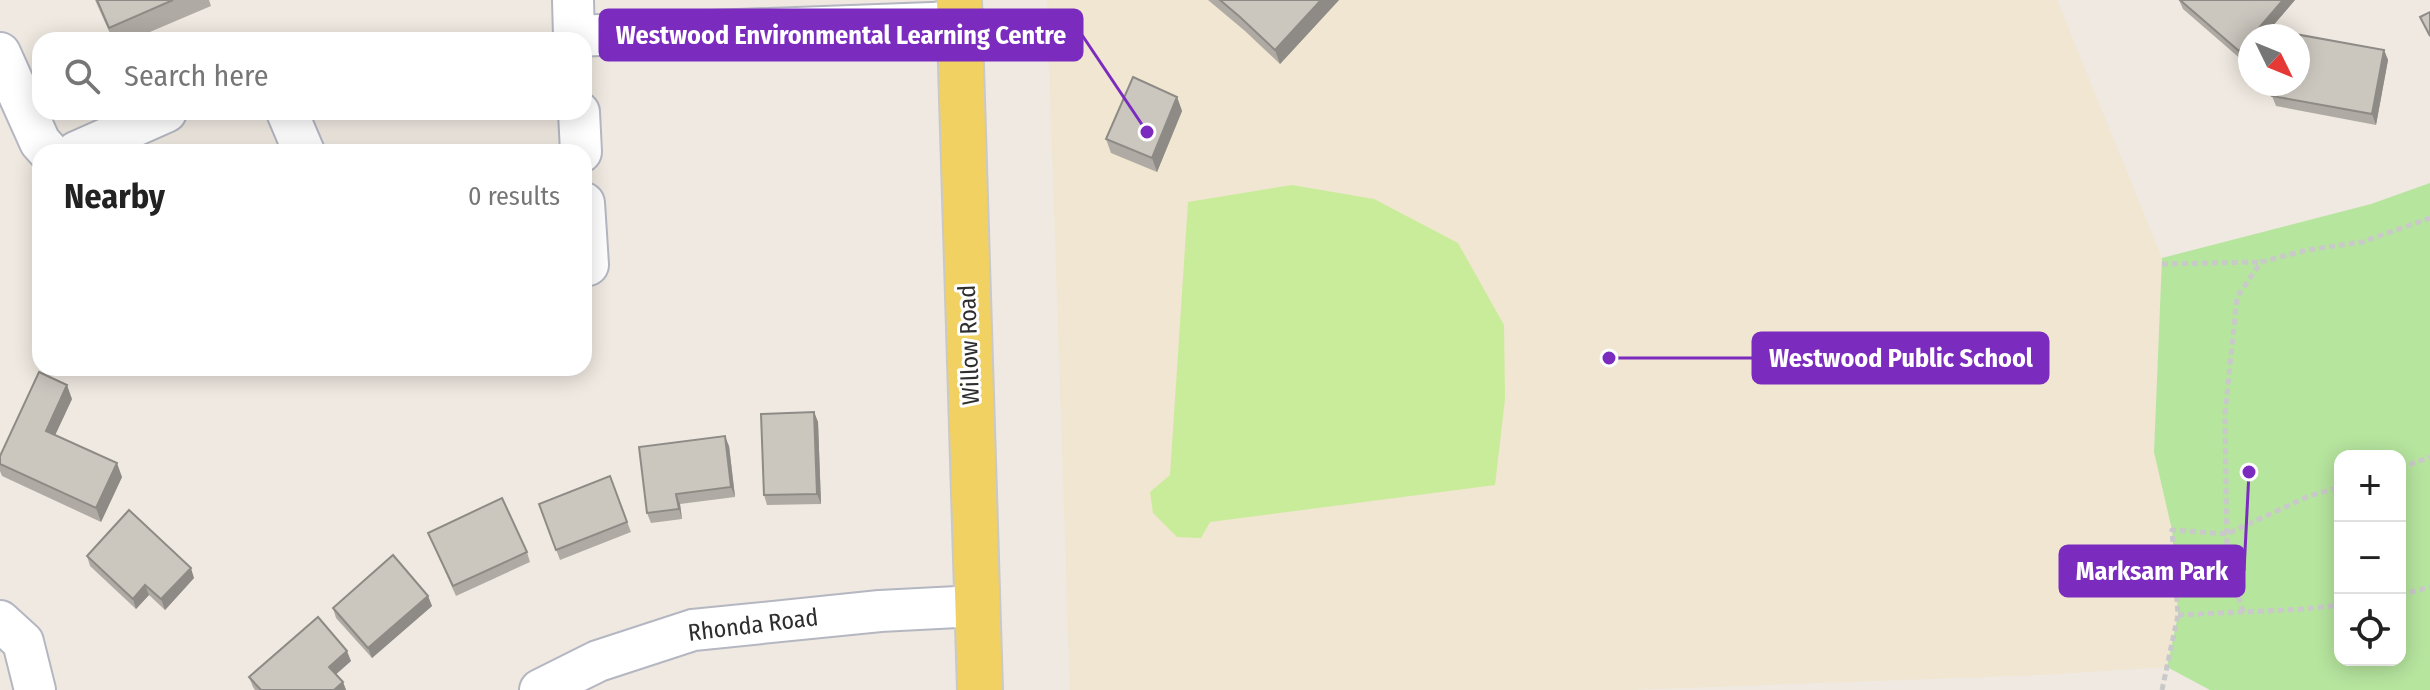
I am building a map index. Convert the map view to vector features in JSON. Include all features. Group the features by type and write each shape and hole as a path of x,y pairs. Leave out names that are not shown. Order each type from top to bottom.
{"main road":[{"name":"Willow Road","path":"959,11 980,690"}],"street":[{"path":"574,25 959,11"},
{"path":"0,53 42,144"},
{"path":"94,144 148,120"},
{"path":"290,120 301,144"},
{"path":"579,120 581,144"},
{"name":"Rhonda Road","path":"540,690 598,661 693,630 880,611 977,606"},
{"path":"0,621 23,642 35,690"}],"path":[{"path":"2162,264 2261,262 2307,250 2362,242 2428,220"},
{"path":"2243,612 2227,556 2225,414 2237,297 2261,262"},
{"path":"2406,466 2430,457"},
{"path":"2162,690 2178,615 2172,530 2227,534 2309,496 2334,489"},
{"path":"2404,594 2430,587"},
{"path":"2178,615 2334,605"}],"shaded area":[{"path":"1047,0 2057,0 2162,258 2154,452 2172,530 2178,615 2167,667 2042,675 1629,690 1070,690"}],"green space":[{"path":"2430,183 2430,690 2210,690 2167,667 2178,615 2172,530 2154,452 2162,258 2371,204"},
{"path":"1292,185 1374,199 1458,243 1504,325 1505,399 1495,485 1210,522 1201,538 1177,537 1153,513 1150,492 1170,475 1188,202"}],"building":[{"path":"97,0 173,0 109,28"},
{"path":"1220,0 1321,0 1275,50"},
{"path":"2180,0 2283,0 2262,24 2238,24 2238,50"},
{"path":"2430,12 2430,36 2420,17"},
{"path":"2310,37 2384,50 2372,114 2272,96 2310,96"},
{"path":"1133,77 1177,97 1152,158 1106,139"},
{"path":"37,376 48,376 67,385 46,431 117,463 96,508 0,464 0,456"},
{"path":"814,412 817,494 764,495 761,414"},
{"path":"725,436 731,487 676,494 679,509 647,513 639,447"},
{"path":"610,476 627,522 556,550 539,504"},
{"path":"502,498 527,552 453,586 428,533"},
{"path":"129,510 191,568 161,599 145,585 133,599 87,556"},
{"path":"393,555 428,596 368,648 333,608"},
{"path":"318,617 347,651 329,667 343,682 334,690 261,690 249,677"}],"place":[{"name":"Westwood Environmental Learning Centre","path":"1147,132"},
{"name":"Westwood Public School","path":"1609,358"},
{"name":"Marksam Park","path":"2249,472"}]}
